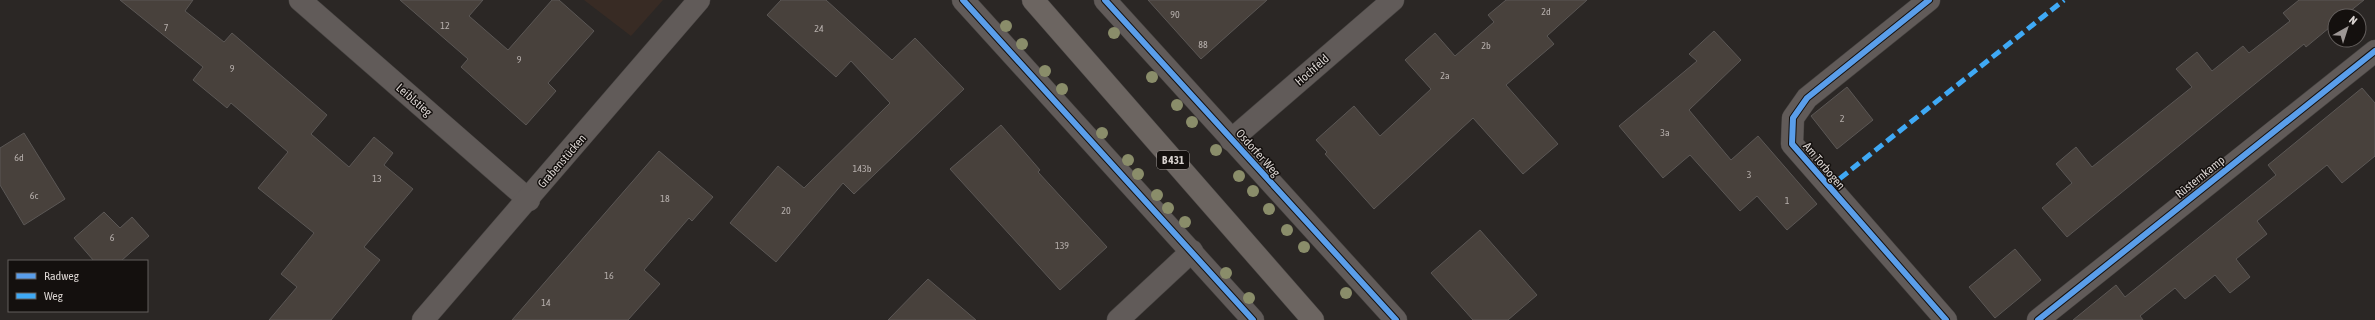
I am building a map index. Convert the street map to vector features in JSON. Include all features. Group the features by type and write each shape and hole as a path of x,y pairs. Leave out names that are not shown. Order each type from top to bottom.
{"main road":[{"name":"B 431","path":"1034,0 1313,320"}],"street":[{"name":"Leiblstieg","path":"300,0 529,200"},
{"name":"Grabenstücken","path":"423,320 529,200 699,0"},
{"path":"963,0 1253,320"},
{"name":"Osdorfer Weg","path":"1105,0 1396,320"},
{"name":"Hochfeld","path":"1231,140 1393,0"},
{"name":"Am Torbogen","path":"1929,0 1807,98 1793,118 1792,144 1946,320"},
{"name":"Rüsternkamp","path":"2038,320 2375,51"},
{"path":"1118,320 1192,251"}],"shaded area":[{"path":"584,0 663,0 631,36"}],"building":[{"path":"120,0 193,0 185,11 224,42 232,33 327,115 311,134 349,167 374,137 393,153 384,165 413,189 364,247 380,260 331,320 269,320 297,287 281,274 314,233 258,188 288,152 231,103 227,108 193,80 203,67"},
{"path":"400,0 483,0 469,16 508,50 552,0 559,0 594,31 548,83 556,91 526,125 461,67 468,59"},
{"path":"781,0 826,0 892,60 915,38 964,89 854,194 843,183 776,262 730,223 778,166 804,188 890,103 851,61 836,77 767,15"},
{"path":"1148,0 1267,0 1201,59"},
{"path":"1506,0 1587,0 1547,36 1554,44 1506,85 1558,144 1523,174 1473,118 1374,209 1325,154 1327,152 1316,140 1354,106 1380,136 1431,89 1405,60 1435,33 1455,56 1494,22 1488,15"},
{"path":"2299,0 2364,0 2354,8 2327,8 2327,30 2306,47 2304,44 2067,237 2042,208 2072,183 2056,164 2076,147 2092,167 2192,87 2176,69 2197,52 2212,71 2243,46 2249,53 2290,21 2283,13"},
{"path":"1714,31 1741,60 1689,110 1731,160 1758,136 1817,204 1787,230 1757,196 1740,211 1690,155 1663,178 1619,126 1697,61 1689,54"},
{"path":"1847,87 1873,120 1837,149 1811,116"},
{"path":"2362,88 2375,103 2375,156 2342,183 2327,165 2257,221 2267,234 2236,259 2250,277 2230,293 2215,275 2185,299 2175,288 2140,316 2143,320 2073,320 2116,285 2125,297 2276,175 2268,165"},
{"path":"1001,125 1040,170 1038,172 1107,247 1060,290 950,169"},
{"path":"24,133 65,199 24,225 0,185 0,148"},
{"path":"659,151 713,197 692,221 689,218 644,270 660,284 628,320 512,320"},
{"path":"104,212 120,228 132,217 149,236 122,260 93,260 74,238"},
{"path":"1480,230 1537,295 1508,320 1473,320 1431,273"},
{"path":"2015,249 2041,280 1995,318 1969,287"},
{"path":"928,279 976,320 888,320"}],"marked path":[{"path":"1828,188 2064,0"}],"cycle path":[{"path":"963,0 1253,320"},
{"path":"1105,0 1396,320"},
{"path":"1929,0 1807,98 1793,118 1792,144 1946,320"},
{"path":"2038,320 2375,51"}]}
